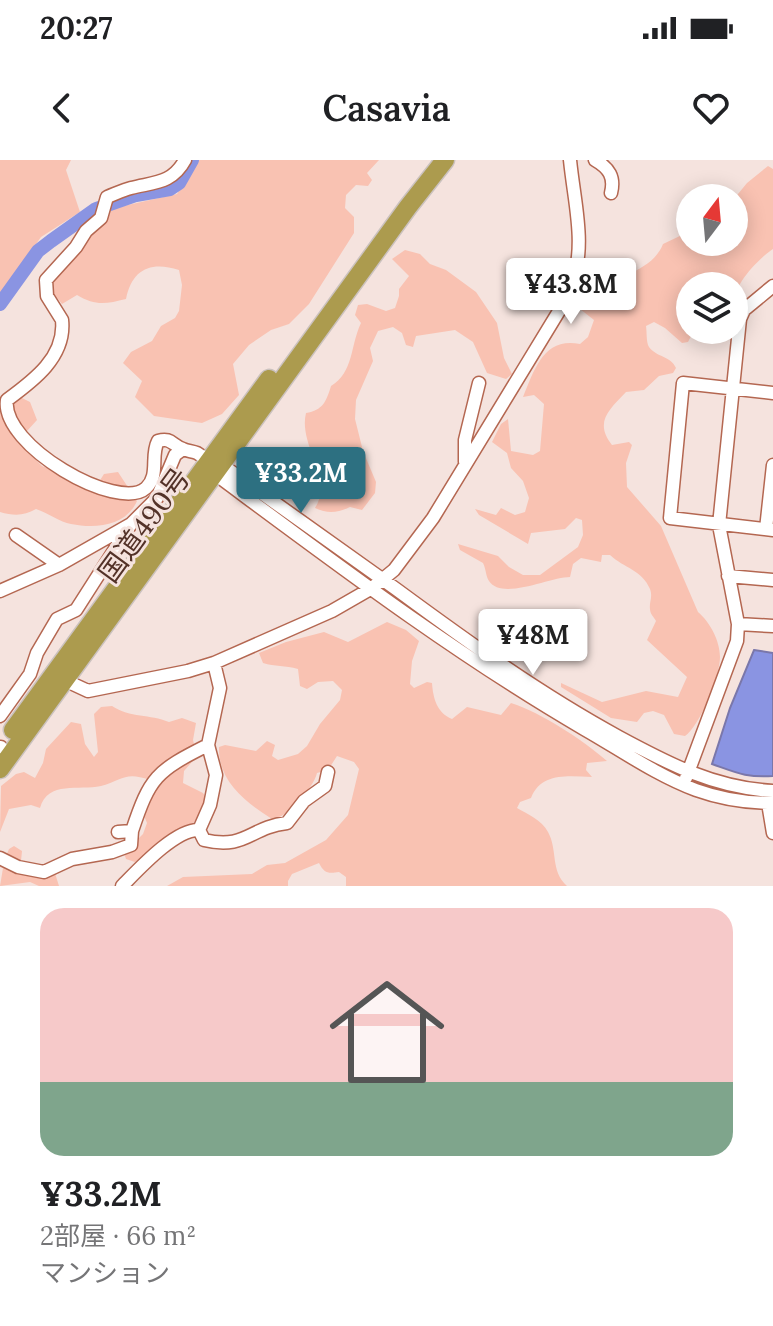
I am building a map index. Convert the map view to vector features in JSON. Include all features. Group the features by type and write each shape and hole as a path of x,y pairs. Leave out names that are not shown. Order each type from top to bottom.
{"highway":[{"name":"国道490号","path":"215,467 430,160"},
{"name":"国道490号","path":"0,769 60,677 445,160"},
{"name":"国道490号","path":"0,747 60,677"}],"street":[{"path":"185,160 166,181 131,188 107,197 105,207 46,280 47,296 62,320 55,351 41,373 7,400 5,414 26,446 56,470 79,481 124,493 139,492 147,487 153,477 158,441 165,439 196,452 377,584 464,654 542,704 654,771 744,789 771,799 773,833"},
{"path":"60,677 88,691 214,663 332,611 394,570 433,518 552,323 573,282 580,248 570,160"},
{"path":"595,160 609,171 613,184 611,193"},
{"path":"685,779 734,654 738,624 719,525 741,314 773,286"},
{"path":"465,465 465,440 479,383"},
{"path":"773,393 683,383 670,518 770,530 773,465"},
{"path":"0,716 30,674 37,653 57,619 76,610 131,524 157,498 175,455 183,449"},
{"path":"0,591 59,565 131,524"},
{"path":"16,535 59,565"},
{"path":"728,576 773,580"},
{"path":"738,624 773,626"},
{"path":"199,830 215,788 216,768 208,745 220,688 214,663"},
{"path":"1,863 44,872 72,859 131,845 125,832 149,785 164,770 208,745"},
{"path":"199,830 204,840 223,845 272,825 287,823 304,801 325,786 328,772"},
{"path":"128,884 163,847 191,830 199,830"}],"shaded area":[{"path":"0,160 71,160 66,170 80,212 41,237 0,295"},
{"path":"198,160 379,160 367,173 372,180 368,186 356,185 346,195 345,208 354,217 354,233 309,304 289,324 271,330 249,345 233,364 239,395 222,414 202,423 154,416 135,397 142,381 123,363 131,352 152,341 161,326 175,318 179,311 182,285 179,270 152,267 144,270 133,281 126,299 106,303 89,301 77,295 62,304 54,294 53,283 110,209 177,194"},
{"path":"768,166 773,169 773,249 748,273 676,272 676,338 654,322 646,326 649,347 671,361 676,368 673,373 659,376 644,390 626,392 609,411 604,423 612,445 629,442 632,445 626,463 627,487 661,526 698,612 710,626 718,645 720,657 713,688 703,712 685,736 674,734 664,715 653,711 644,713 637,722 611,718 561,687 561,683 602,702 646,691 678,697 687,677 647,640 656,621 650,611 650,589 638,573 610,555 602,555 601,562 581,558 573,564 570,577 504,589 495,587 489,581 483,563 460,550 458,544 498,556 523,575 540,575 578,547 583,535 582,520 576,518 565,529 531,533 528,544 479,515 475,509 496,515 501,508 515,515 525,512 529,498 523,481 511,468 507,453 492,442 501,424 508,419 511,451 533,455 540,451 544,404 534,395 523,397 537,366 549,350 568,343 580,344 588,337 594,320 580,309 581,302 597,298 613,283 650,261 663,244 676,238 676,256 748,256 747,183"},
{"path":"405,250 420,254 430,264 446,270 476,292 497,323 504,358 512,374 506,379 487,373 473,342 455,330 416,336 413,347 406,345 402,333 393,327 378,331 370,348 373,361 356,400 355,419 363,451 376,482 375,493 362,510 350,507 332,512 320,510 315,508 320,497 320,485 307,437 306,413 323,404 331,386 348,366 361,323 355,315 358,305 367,304 386,311 395,308 399,289 409,276 392,259"},
{"path":"20,397 30,402 37,420 27,431 24,448 42,466 95,488 104,474 118,472 137,501 126,516 109,524 90,526 67,523 36,509 19,515 0,512 0,398 15,402"},
{"path":"387,622 406,630 419,641 412,661 410,684 414,688 432,683 437,704 447,716 452,719 467,707 501,715 511,703 562,728 607,761 587,763 586,770 592,777 565,776 548,780 531,798 520,802 517,808 545,828 551,839 558,874 567,886 346,886 346,877 339,872 327,872 319,863 292,874 288,886 167,886 183,877 252,874 267,865 285,863 326,840 348,815 359,769 354,762 337,756 328,770 317,773 311,786 292,808 272,819 243,798 228,780 219,747 225,745 256,751 267,741 275,745 272,756 278,760 298,754 340,700 342,690 333,681 318,682 307,689 300,686 298,669 263,663 259,653 324,632 348,642"},
{"path":"112,706 169,722 182,718 196,723 193,740 197,756 184,771 183,783 203,793 207,799 194,822 135,862 126,859 124,853 143,834 147,823 142,811 150,780 129,776 101,786 57,790 44,799 40,808 31,805 9,809 0,832 1,786 16,774 24,772 35,778 46,749 71,722 81,724 85,744 94,757 98,752 94,714 101,707"},
{"path":"14,846 22,851 21,861 39,867 46,864 54,870 59,886 39,886 30,882 0,886 3,868 0,867 0,855 6,856"}],"water":[{"path":"754,650 773,653 773,776 748,775 712,764 730,708"}],"waterway":[{"path":"0,304 38,251 51,241 96,209 136,195 170,189 179,183 192,160"}]}
